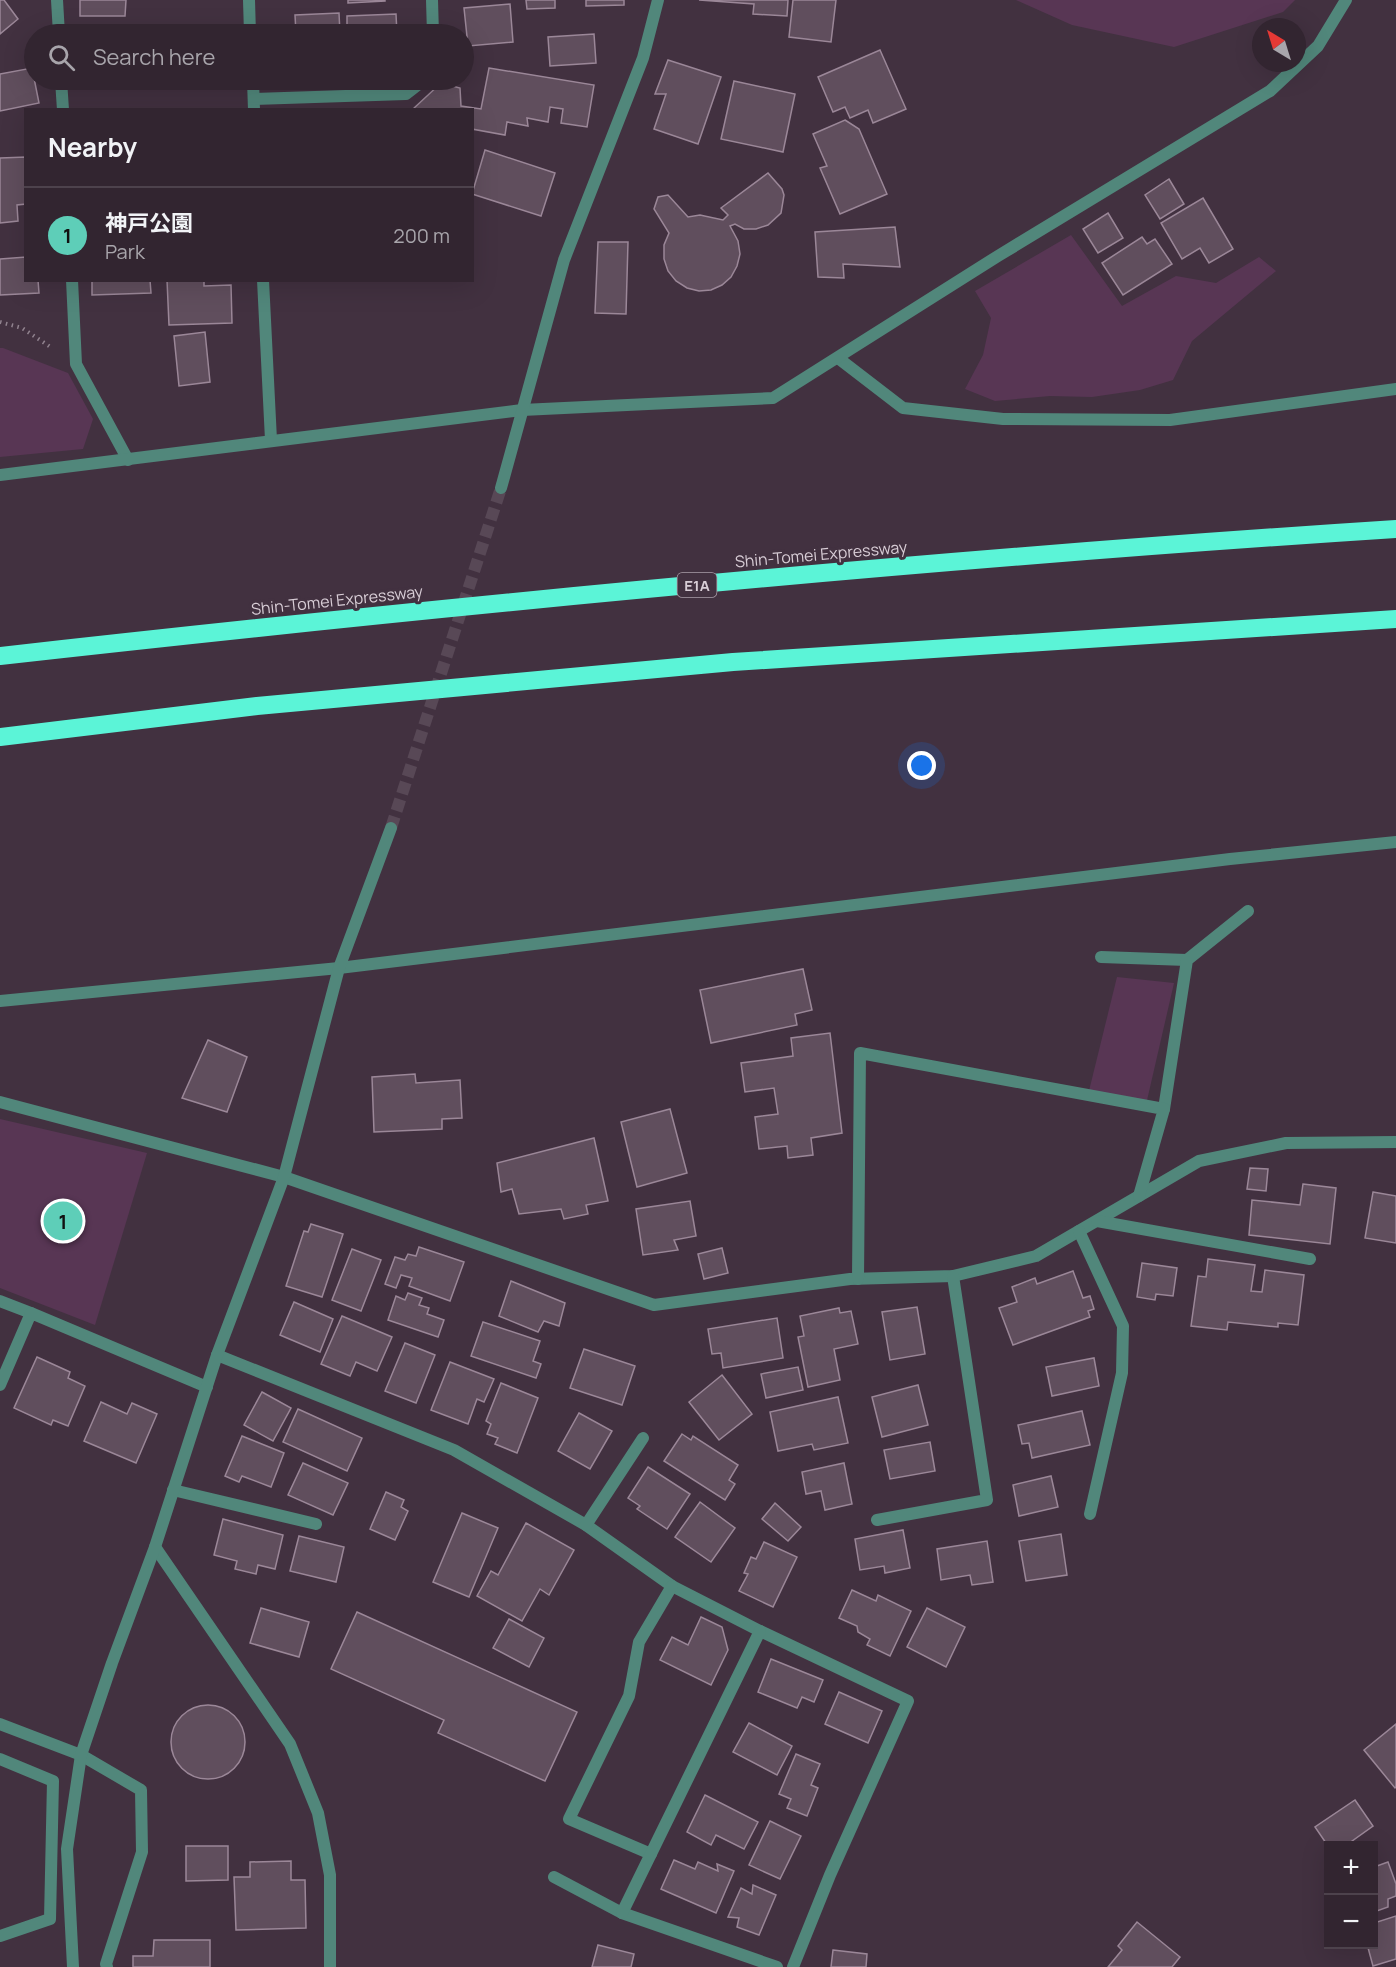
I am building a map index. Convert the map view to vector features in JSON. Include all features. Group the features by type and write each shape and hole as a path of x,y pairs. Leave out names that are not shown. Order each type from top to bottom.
{"highway":[{"name":"Shin-Tomei Expressway","path":"0,656 253,628 713,583 1261,537 1396,529"},
{"path":"0,737 256,706 733,662 1396,619"}],"street":[{"path":"57,0 58,24"},
{"path":"249,0 250,24"},
{"path":"432,0 433,24"},
{"path":"501,488 564,260 643,58 658,0"},
{"path":"0,475 522,410 773,398 998,256 1270,91 1318,46 1346,0"},
{"path":"62,90 63,108"},
{"path":"254,104 406,94 411,90"},
{"path":"72,282 76,364 128,460"},
{"path":"263,282 271,440"},
{"path":"838,358 903,408 1003,419 1170,420 1396,389"},
{"path":"73,1967 67,1849 81,1755 111,1664 155,1547 217,1355 284,1177 339,968 391,828"},
{"path":"0,1001 339,968 1230,858 1396,842"},
{"path":"1101,957 1186,960 1248,911"},
{"path":"1139,1196 1164,1109 1186,960"},
{"path":"858,1279 860,1053 1164,1109"},
{"path":"0,1102 284,1177 654,1305 858,1279 953,1276 1036,1256 1199,1161 1286,1143 1396,1142"},
{"path":"1097,1221 1310,1259"},
{"path":"1079,1231 1123,1326 1122,1373 1090,1514"},
{"path":"878,1520 987,1500 953,1276"},
{"path":"0,1301 207,1387"},
{"path":"0,1385 31,1313"},
{"path":"217,1355 454,1450 586,1525 672,1586 760,1631 908,1701 830,1875 792,1967"},
{"path":"586,1525 643,1438"},
{"path":"174,1490 316,1524"},
{"path":"155,1547 290,1744 318,1813 330,1875 330,1967"},
{"path":"651,1854 569,1819 629,1696 639,1642 672,1586"},
{"path":"622,1913 760,1631"},
{"path":"0,1724 81,1755 141,1790 142,1852 106,1964 107,1967"},
{"path":"0,1759 53,1781 50,1919 0,1936"},
{"path":"554,1877 622,1913 777,1967"}],"path":[{"path":"0,322 22,328 76,364"}],"shaded area":[{"path":"1016,0 1295,0 1283,12 1264,18 1252,18 1252,22 1174,47 1072,25"},
{"path":"1071,235 1122,306 1176,276 1216,283 1259,257 1276,271 1192,341 1173,380 1140,390 1092,397 1050,396 995,401 965,389 983,355 991,318 975,291"},
{"path":"0,348 68,373 93,419 83,449 0,457"},
{"path":"1117,977 1174,983 1145,1109 1088,1095"},
{"path":"0,1119 147,1153 95,1325 0,1288"}],"building":[{"path":"0,0 4,0 18,19 0,34"},
{"path":"80,0 126,0 125,16 80,16"},
{"path":"348,0 385,0 385,1 348,3"},
{"path":"526,0 555,0 555,8 527,9"},
{"path":"586,0 624,0 624,5 586,6"},
{"path":"699,0 788,0 787,16 753,14 754,4"},
{"path":"793,0 836,0 831,42 789,37"},
{"path":"510,4 513,42 474,45 474,24 466,24 464,8"},
{"path":"339,13 340,24 295,24 295,15"},
{"path":"396,14 396,24 347,24 347,16"},
{"path":"594,34 596,63 550,66 548,37"},
{"path":"880,50 906,109 873,123 868,110 850,118 845,107 833,112 818,77"},
{"path":"668,60 721,77 698,144 654,129 666,94 655,94"},
{"path":"489,68 594,85 587,127 561,123 563,109 550,107 548,122 527,118 528,126 507,122 505,135 474,129 474,108 414,108 433,90 460,90 461,106 481,109"},
{"path":"24,70 24,90 36,90 39,103 0,111 0,74"},
{"path":"734,81 795,94 783,152 721,139"},
{"path":"845,120 859,129 887,194 840,214 820,168 827,166 813,134"},
{"path":"485,150 555,173 541,216 474,195"},
{"path":"24,157 24,204 17,205 18,221 0,223 0,158"},
{"path":"768,173 782,189 784,195 781,213 768,225 756,229 744,229 735,224 730,226 738,241 740,254 731,277 722,285 711,290 699,291 687,288 676,281 668,271 664,259 664,245 669,233 654,209 658,197 668,195 688,217 700,215 723,220 728,215 721,208"},
{"path":"1169,179 1184,204 1160,219 1145,195"},
{"path":"1203,198 1233,249 1209,263 1200,248 1182,259 1161,223"},
{"path":"1108,213 1123,238 1098,253 1083,229"},
{"path":"895,227 900,267 843,264 844,278 818,277 815,232"},
{"path":"1142,237 1147,244 1155,239 1172,264 1123,295 1102,263"},
{"path":"598,242 628,242 626,314 595,313"},
{"path":"24,257 24,282 38,282 39,293 0,295 0,259"},
{"path":"92,282 150,282 151,293 92,295"},
{"path":"167,282 204,282 204,286 231,285 232,323 169,325"},
{"path":"205,332 210,382 179,386 174,336"},
{"path":"803,969 812,1010 795,1014 797,1025 711,1043 700,990"},
{"path":"830,1033 842,1133 811,1138 813,1155 788,1158 787,1146 759,1149 755,1117 778,1114 774,1088 745,1092 741,1063 793,1056 791,1038"},
{"path":"208,1040 247,1057 227,1112 182,1098"},
{"path":"415,1074 416,1083 460,1080 462,1118 442,1119 442,1129 374,1132 372,1077"},
{"path":"670,1109 687,1173 637,1187 621,1122"},
{"path":"594,1138 608,1201 586,1205 588,1214 564,1219 561,1209 519,1214 512,1189 501,1192 497,1163"},
{"path":"1250,1168 1268,1169 1266,1191 1247,1189"},
{"path":"1303,1184 1336,1188 1330,1244 1249,1235 1252,1200 1300,1205"},
{"path":"1373,1192 1396,1196 1396,1243 1365,1238"},
{"path":"690,1201 696,1236 674,1240 678,1250 643,1255 636,1209"},
{"path":"311,1224 343,1234 322,1297 286,1286 304,1231 308,1232"},
{"path":"419,1247 464,1262 450,1301 409,1286 412,1278 401,1275 396,1288 385,1284 395,1257 405,1260 408,1254 416,1256"},
{"path":"722,1248 728,1273 704,1279 698,1254"},
{"path":"352,1249 381,1260 361,1311 332,1300"},
{"path":"1208,1259 1255,1265 1251,1291 1262,1292 1265,1270 1304,1275 1298,1325 1278,1323 1278,1327 1228,1322 1227,1330 1191,1326 1198,1276 1206,1277"},
{"path":"1142,1263 1177,1268 1173,1296 1156,1294 1155,1300 1137,1297"},
{"path":"1073,1271 1083,1298 1090,1296 1094,1309 1088,1311 1090,1317 1013,1345 999,1308 1017,1302 1012,1287 1035,1278 1037,1284"},
{"path":"511,1281 565,1303 559,1326 544,1321 538,1332 499,1316"},
{"path":"408,1293 422,1298 419,1305 429,1308 427,1314 444,1320 438,1337 388,1320 396,1296 405,1300"},
{"path":"294,1302 333,1319 320,1352 280,1335"},
{"path":"917,1307 925,1354 890,1360 882,1312"},
{"path":"839,1308 840,1313 851,1311 858,1344 834,1349 840,1380 808,1387 798,1337 804,1336 800,1316"},
{"path":"342,1316 392,1337 377,1371 356,1362 350,1376 321,1364"},
{"path":"777,1318 783,1358 723,1368 721,1353 712,1354 708,1329"},
{"path":"483,1322 540,1341 533,1361 541,1364 536,1378 471,1356"},
{"path":"405,1343 435,1355 416,1403 385,1391"},
{"path":"584,1349 635,1366 622,1405 570,1388"},
{"path":"37,1357 70,1372 68,1378 85,1386 68,1426 53,1420 51,1425 14,1408"},
{"path":"1094,1358 1099,1386 1052,1396 1046,1367"},
{"path":"450,1362 494,1379 484,1402 477,1399 468,1424 431,1410"},
{"path":"798,1367 803,1390 766,1398 761,1374"},
{"path":"722,1375 752,1414 719,1440 689,1402"},
{"path":"501,1383 538,1398 517,1453 495,1444 498,1438 487,1434 491,1424 486,1421"},
{"path":"918,1385 928,1425 882,1437 872,1397"},
{"path":"262,1392 291,1408 273,1441 244,1425"},
{"path":"838,1397 848,1443 814,1450 812,1444 778,1451 770,1412"},
{"path":"101,1402 127,1414 132,1403 157,1414 136,1463 84,1441"},
{"path":"298,1409 362,1438 347,1471 283,1442"},
{"path":"1082,1411 1090,1445 1032,1458 1029,1443 1022,1444 1018,1425"},
{"path":"579,1413 612,1431 590,1469 558,1451"},
{"path":"682,1434 691,1440 693,1436 738,1465 729,1480 735,1484 725,1500 664,1461"},
{"path":"242,1436 284,1453 271,1487 242,1476 239,1482 225,1476"},
{"path":"930,1442 935,1471 890,1479 884,1450"},
{"path":"303,1463 348,1483 333,1515 288,1495"},
{"path":"844,1463 852,1504 825,1510 821,1491 806,1494 802,1472"},
{"path":"648,1467 690,1494 667,1529 637,1509 640,1506 628,1498"},
{"path":"1051,1476 1058,1507 1019,1516 1013,1485"},
{"path":"386,1492 404,1500 401,1507 408,1511 395,1540 370,1529"},
{"path":"700,1502 735,1528 711,1562 675,1537"},
{"path":"775,1503 801,1527 788,1541 762,1519"},
{"path":"462,1513 498,1528 469,1597 433,1582"},
{"path":"223,1519 283,1535 275,1569 258,1565 256,1574 235,1569 237,1561 214,1555"},
{"path":"526,1523 574,1550 549,1595 540,1589 522,1621 477,1596 491,1571 498,1575"},
{"path":"903,1530 910,1568 885,1573 884,1566 860,1570 855,1539"},
{"path":"1061,1534 1067,1575 1026,1581 1019,1541"},
{"path":"299,1536 344,1547 336,1582 290,1571"},
{"path":"987,1541 993,1582 972,1585 970,1575 941,1580 937,1549"},
{"path":"764,1542 797,1557 773,1607 739,1591 748,1574 744,1573 751,1557 756,1559"},
{"path":"852,1590 876,1601 878,1595 911,1611 890,1656 867,1645 870,1639 858,1632 857,1626 839,1618"},
{"path":"261,1608 309,1622 299,1657 250,1643"},
{"path":"927,1608 965,1627 946,1667 907,1647"},
{"path":"357,1612 577,1712 545,1781 438,1733 444,1720 331,1669"},
{"path":"701,1617 722,1627 728,1650 711,1685 660,1660 672,1637 688,1645"},
{"path":"509,1619 544,1638 529,1667 493,1648"},
{"path":"771,1659 823,1680 814,1702 802,1697 797,1708 758,1692"},
{"path":"839,1692 882,1711 868,1743 825,1724"},
{"path":"208,1705 222,1708 234,1716 242,1728 245,1742 242,1756 234,1768 222,1776 208,1779 194,1776 182,1768 174,1756 171,1742 174,1728 182,1716 194,1708"},
{"path":"749,1723 792,1746 777,1775 733,1752"},
{"path":"1396,1724 1396,1787 1395,1788 1364,1750"},
{"path":"796,1754 820,1764 811,1785 818,1788 807,1816 787,1808 791,1799 779,1794"},
{"path":"705,1795 758,1822 744,1849 716,1835 711,1845 687,1832"},
{"path":"1355,1800 1373,1826 1352,1841 1325,1841 1315,1827"},
{"path":"770,1821 801,1836 780,1879 749,1865"},
{"path":"186,1846 228,1846 228,1880 186,1881"},
{"path":"674,1860 695,1869 698,1862 718,1871 717,1864 734,1871 716,1913 661,1889"},
{"path":"291,1861 291,1880 305,1880 306,1928 236,1930 234,1877 250,1877 250,1862"},
{"path":"1388,1862 1396,1884 1396,1896 1388,1899 1388,1907 1378,1911 1378,1895 1378,1866"},
{"path":"753,1885 776,1895 759,1935 737,1927 739,1918 728,1917 741,1888 752,1894"},
{"path":"1396,1916 1396,1959 1373,1966 1368,1949 1378,1949 1378,1922"},
{"path":"1137,1922 1180,1957 1172,1967 1108,1967 1122,1950 1118,1946"},
{"path":"154,1940 210,1940 210,1967 133,1967 133,1956 153,1956"},
{"path":"598,1945 634,1954 631,1967 592,1967"},
{"path":"833,1950 867,1954 866,1967 831,1967"}],"tunnel":[{"path":"391,828 501,488"}],"place":[{"name":"神戸公園","path":"63,1221"}]}
